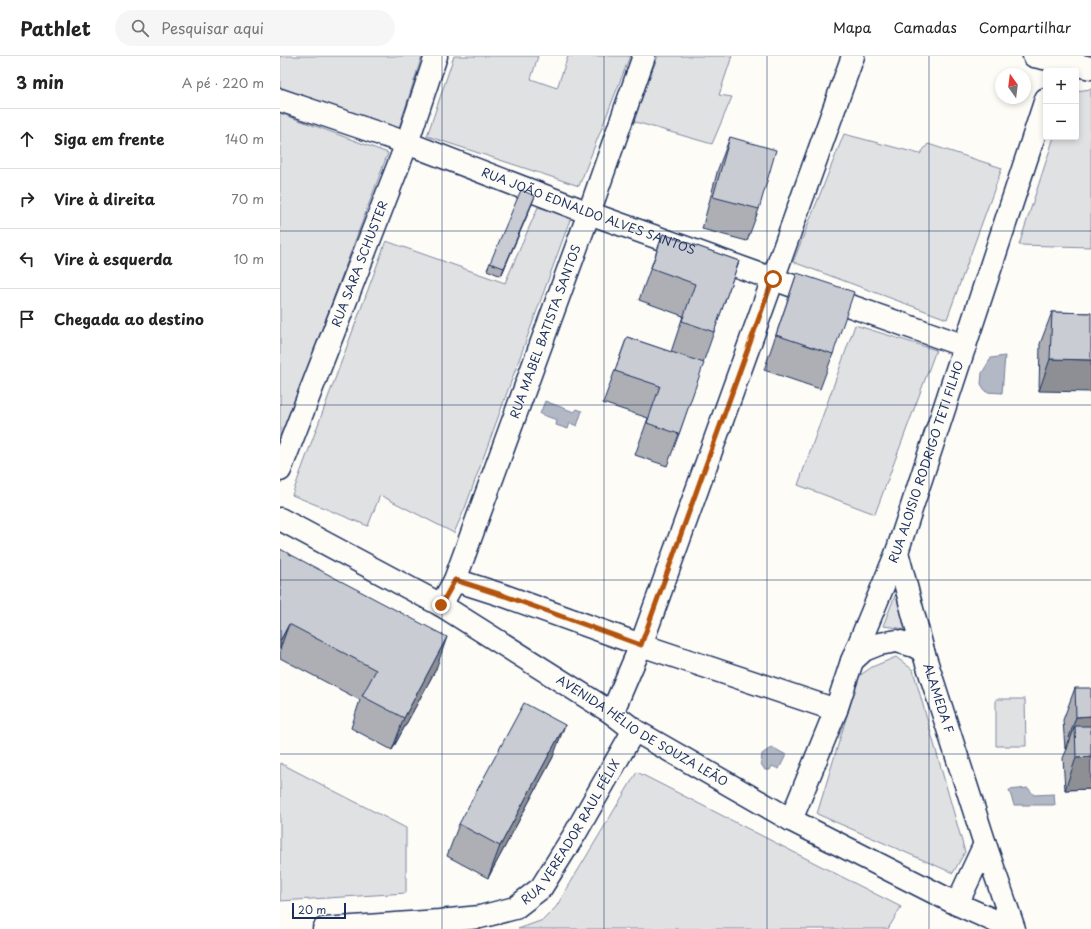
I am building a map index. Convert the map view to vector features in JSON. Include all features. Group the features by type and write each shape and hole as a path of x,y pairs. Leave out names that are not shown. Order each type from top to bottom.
{"street":[{"name":"RUA SARA SCHUSTER","path":"280,470 407,143 436,56"},
{"name":"RUA MABEL BATISTA SANTOS","path":"441,605 455,580 589,213 644,56"},
{"path":"612,713 641,645 853,56"},
{"path":"1034,56 1058,63 1091,68"},
{"name":"RUA JOÃO EDNALDO ALVES SANTOS","path":"280,100 407,143 589,213 965,346"},
{"name":"RUA ALOISIO RODRIGO TETI FILHO","path":"791,820 836,710 852,661 897,552 1044,104"},
{"name":"AVENIDA HÉLIO DE SOUZA LEÃO","path":"280,519 441,605 612,713 634,730 791,820 956,904 1014,929"},
{"name":"ALAMEDA F","path":"897,552 923,651 1014,929"},
{"path":"455,580 505,596 641,645 836,710"},
{"path":"852,661 864,650 879,644 897,640 923,651"},
{"name":"RUA VEREADOR RAUL FÉLIX","path":"324,929 355,928 480,917 515,908 541,888 576,832 634,730"},
{"path":"956,904 985,844"}],"shaded area":[{"path":"280,56 422,56 398,131 280,87"},
{"path":"454,56 538,56 531,79 557,88 568,56 630,56 579,186 427,136"},
{"path":"658,56 732,56 719,95 732,97 712,144 632,121"},
{"path":"1091,89 1091,247 1019,245 1053,140 1079,140 1079,91"},
{"path":"280,113 388,153 280,441"},
{"path":"844,134 920,154 928,144 1002,168 947,319 793,262"},
{"path":"538,207 571,217 465,508 454,533 380,495 368,526 292,495 386,241 505,283"},
{"path":"855,325 936,350 875,514 798,485"},
{"path":"1005,356 1002,393 986,392 981,384 982,373 991,358"},
{"path":"545,401 574,412 577,409 582,411 577,426 570,423 568,429 556,425 557,420 540,414"},
{"path":"898,588 913,635 899,628 883,626"},
{"path":"896,657 913,670 965,852 953,873 817,814 859,676 872,667"},
{"path":"996,699 1025,699 1026,746 996,746"},
{"path":"772,747 786,755 779,769 772,766 770,770 765,770 761,764 762,754"},
{"path":"280,763 406,828 406,893 280,901"},
{"path":"637,772 901,907 888,929 518,929 543,920 556,907"},
{"path":"1028,788 1034,795 1054,794 1055,805 1014,805 1009,790"}],"building":[{"path":"730,137 776,150 759,209 713,197"},
{"path":"521,190 535,196 504,268 490,263"},
{"path":"663,234 739,261 714,332 682,321 695,284 651,268"},
{"path":"797,273 854,292 833,354 776,335"},
{"path":"1052,312 1091,313 1091,360 1050,359"},
{"path":"627,337 704,363 679,434 647,423 660,386 615,371"},
{"path":"280,549 447,637 404,718 362,696 376,670 289,624 280,641"},
{"path":"1075,688 1091,688 1091,716 1076,717"},
{"path":"524,703 565,725 500,846 459,824"},
{"path":"1075,726 1091,726 1091,757 1076,758"}],"route":[{"path":"441,605 455,580 505,596 641,645 773,279"}]}
